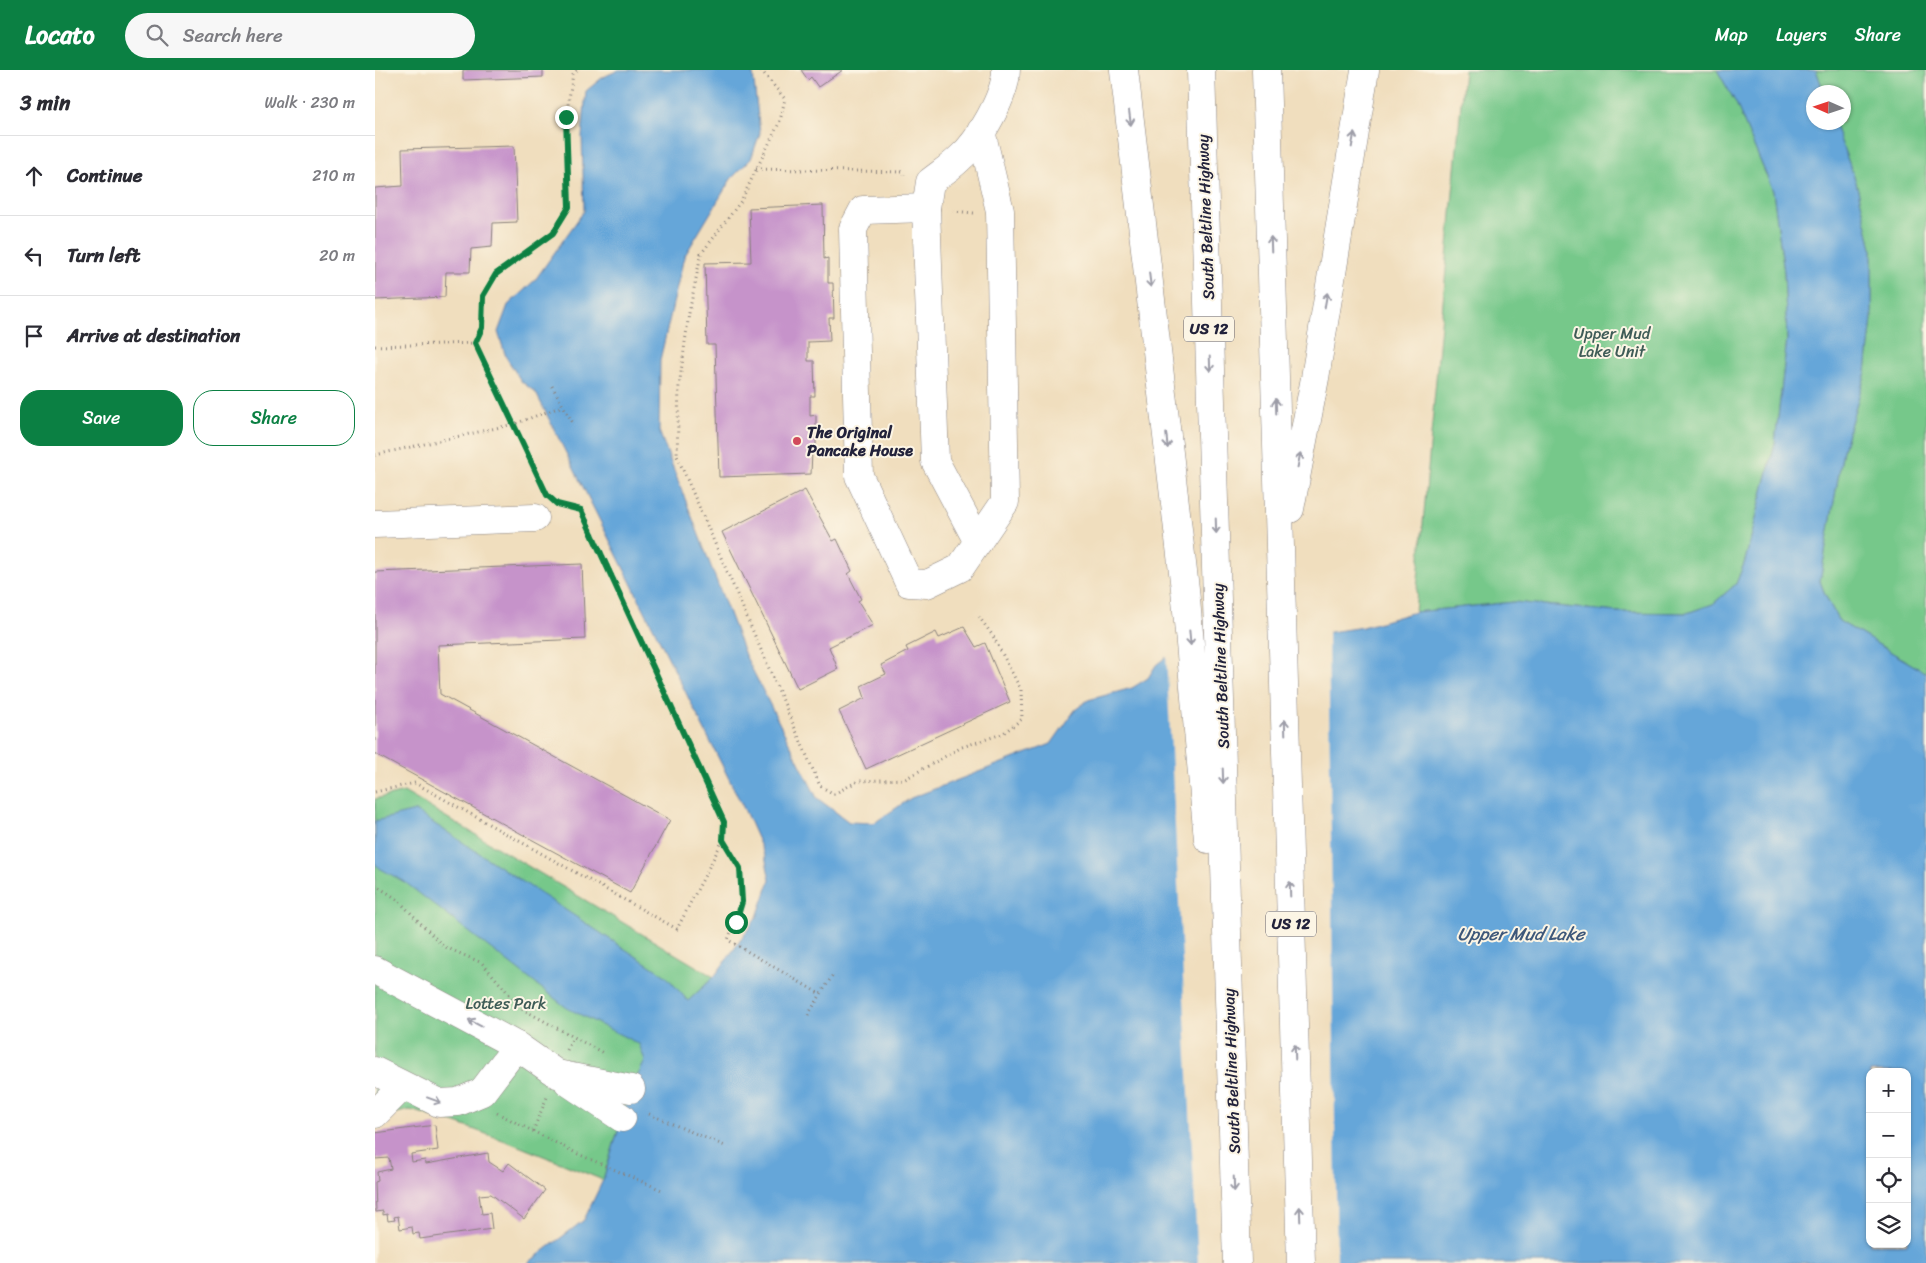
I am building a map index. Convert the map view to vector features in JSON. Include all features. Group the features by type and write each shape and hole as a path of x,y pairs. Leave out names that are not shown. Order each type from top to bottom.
{"main road":[{"path":"978,542 935,462 926,208 930,182 962,157 981,131 998,99 1006,70"},
{"path":"1124,70 1185,589 1232,1099"},
{"name":"South Beltline Highway","path":"1201,70 1237,1263"},
{"name":"US 12","path":"1266,70 1301,1263"},
{"path":"1281,572 1315,378 1365,70"},
{"path":"926,208 863,210 853,229 859,476 909,583 927,584 960,568 1005,502 1000,211 981,131"},
{"path":"375,524 535,518"},
{"path":"375,970 517,1046 623,1118"},
{"path":"375,1070 439,1103 458,1102 482,1092 517,1046"},
{"path":"557,1074 631,1090"},
{"path":"375,1114 403,1086"}],"path":[{"path":"475,343 482,328 483,296 496,274 553,233 569,207 566,117 573,74 577,70"},
{"path":"761,70 785,100 781,121 741,201 701,254 689,313 679,387 677,456 820,786 835,794 858,781 905,779 962,747 1003,734 1022,719 1021,690 993,636 979,617"},
{"path":"375,346 475,343"},
{"path":"375,792 415,783 677,929 723,840 724,822 581,510 557,504 547,495 475,343"},
{"path":"552,386 574,425"},
{"path":"375,455 515,424 563,406"},
{"path":"723,840 740,868 742,902 728,940 821,994"},
{"path":"375,885 397,899 443,946 482,963 522,1009 605,1054"},
{"path":"808,1015 834,973"},
{"path":"578,1154 663,1191"}],"green space":[{"name":"Upper Mud Lake Unit","path":"1464,70 1717,70 1736,103 1773,191 1784,272 1787,339 1775,444 1745,561 1736,584 1713,604 1687,613 1617,612 1514,602 1415,612"},
{"path":"1816,70 1926,70 1926,673 1839,621 1820,581 1843,450 1866,372 1872,318 1872,248 1856,182 1837,130 1851,130 1851,85 1821,85"},
{"name":"Lottes Park","path":"404,792 714,977 688,1001 622,1118 603,1180 511,1143 453,1122 410,1110 384,1116 375,1125 375,799"}],"water":[{"name":"Upper Mud Lake","path":"619,70 748,70 753,74 760,133 751,159 731,179 684,257 660,360 659,431 745,655 817,798 849,822 874,823 911,798 1051,744 1075,710 1088,700 1132,688 1148,678 1156,665 1166,657 1363,627 1415,612 1514,602 1617,612 1687,613 1713,604 1736,584 1745,561 1775,444 1787,339 1784,272 1773,191 1736,103 1717,70 1816,70 1821,85 1806,85 1806,130 1837,130 1856,182 1872,248 1872,318 1866,372 1843,450 1820,581 1839,621 1926,673 1926,1263 528,1263 584,1220 603,1180 631,1089 645,1061 639,1044 567,1008 406,883 375,864 375,821 415,811 666,976 688,1001 714,977 757,917 770,880 765,856 745,811 536,393 521,381 506,357 498,332 508,305 535,280 584,211 582,136 586,91 603,77"}],"pier":[{"path":"1328,630 1337,1263 1198,1263 1166,654"}],"building":[{"path":"463,70 543,70 543,77 463,80"},
{"path":"801,70 843,70 818,87 811,77 808,80"},
{"path":"514,146 517,222 493,223 492,247 471,249 470,272 446,272 445,297 375,300 375,188 403,186 402,149"},
{"path":"823,205 824,259 828,258 828,283 833,283 834,318 829,318 830,341 808,342 808,361 814,361 815,396 810,396 810,416 816,415 816,450 812,451 811,474 719,477 715,345 707,345 705,263 751,262 749,208"},
{"path":"805,490 833,541 837,539 852,571 848,574 861,599 858,601 873,625 829,647 838,669 798,689 722,532"},
{"path":"582,564 585,639 438,645 440,694 670,820 630,893 375,754 375,572"},
{"path":"964,627 976,647 985,643 1010,702 866,769 839,711 865,698 861,686 886,674 881,665 908,651 906,647 936,632 939,638"},
{"path":"435,1125 438,1150 411,1154 412,1162 425,1160 426,1164 488,1153 489,1162 503,1171 509,1163 545,1190 524,1219 491,1194 479,1195 482,1214 490,1213 492,1229 420,1239 419,1233 413,1234 412,1227 400,1229 398,1216 394,1217 395,1220 388,1221 387,1214 383,1215 383,1211 376,1212 375,1182 378,1181 377,1172 391,1169 389,1158 375,1159 375,1133"}],"place":[{"name":"The Original Pancake House","path":"797,441"}],"route":[{"path":"566,117 569,207 553,233 496,274 483,296 482,328 475,343 547,495 557,504 581,510 724,822 723,840 740,868 742,902 736,922"}]}
